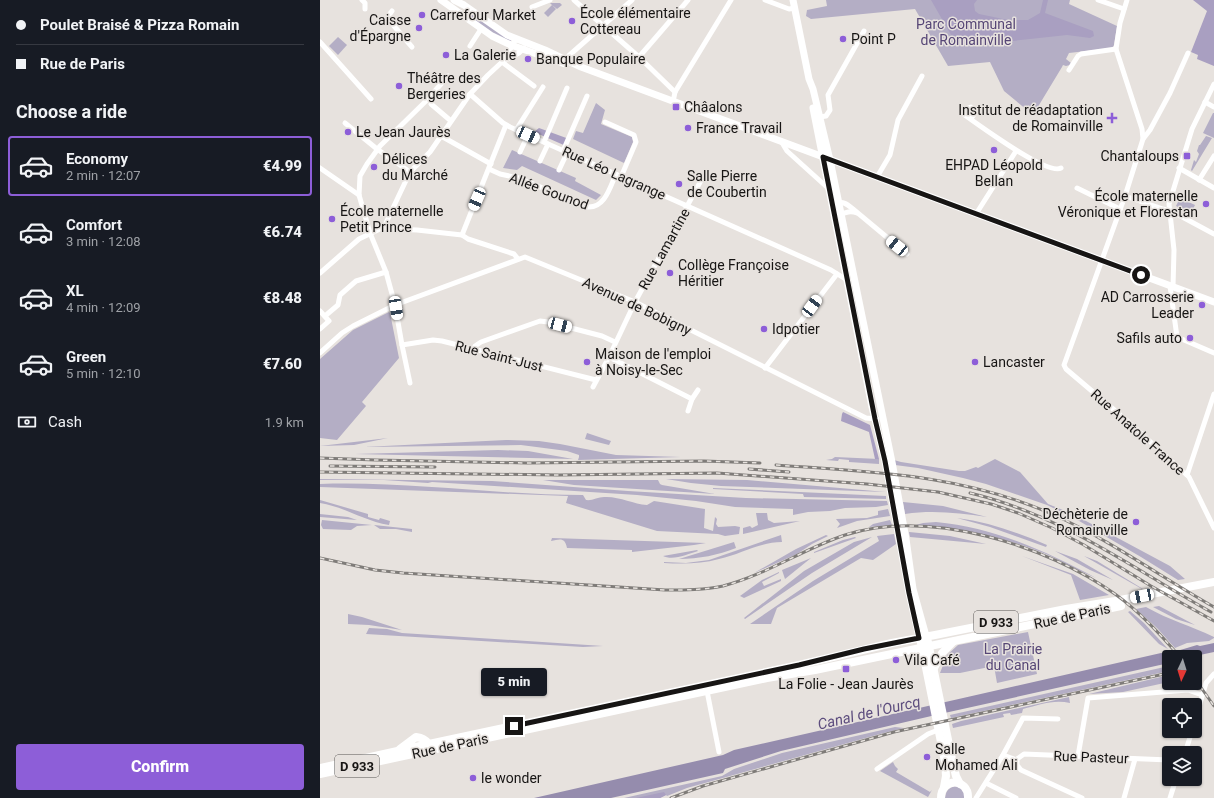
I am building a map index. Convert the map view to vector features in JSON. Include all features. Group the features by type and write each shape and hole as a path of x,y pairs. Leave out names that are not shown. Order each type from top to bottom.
{"main road":[{"path":"441,0 481,29 511,45 524,46 565,59 581,67 673,102 1214,302"},
{"path":"793,0 809,79 820,118 827,159 828,188 847,280 905,531 906,559 942,731 946,770 940,794"},
{"path":"452,8 458,2 498,30 516,39 524,46"},
{"path":"542,52 567,64 581,67"},
{"path":"809,79 809,88 827,159 839,203 844,213 878,418"},
{"name":"D 933","path":"1199,588 1214,582"},
{"name":"Rue de Paris","path":"320,774 767,678 815,670 955,641 1118,604 1199,588 1214,587"},
{"name":"D 933","path":"923,637 1066,608 1118,604"},
{"name":"Rue de Paris","path":"394,758 406,752 426,747 429,744 799,665 870,647 923,637"},
{"path":"933,670 942,653 955,641"},
{"path":"925,647 933,670 936,701"},
{"path":"942,731 960,784"},
{"name":"Rue de Paris","path":"320,768 398,751 416,737 426,740 429,744"},
{"path":"940,794 953,783 960,784 965,787 968,795"}],"street":[{"path":"362,0 365,3 365,8"},
{"path":"532,7 550,0"},
{"path":"574,0 604,25 675,92"},
{"path":"565,59 632,0"},
{"path":"639,57 688,0"},
{"path":"673,102 675,92 731,0"},
{"path":"765,0 789,9 795,8"},
{"path":"1098,0 1124,9"},
{"path":"1127,0 1120,23 1116,49 1142,129 1143,139"},
{"path":"392,11 388,19 412,47"},
{"path":"470,46 481,29"},
{"path":"820,118 826,116 830,110 828,95 864,31"},
{"path":"502,62 516,39"},
{"path":"320,42 371,99"},
{"path":"320,273 359,239 384,227 410,172 430,152 470,94 488,74 524,46"},
{"path":"1069,70 1081,54 1116,49"},
{"path":"1101,260 1125,196 1143,139 1150,130 1170,93 1188,53"},
{"path":"502,62 534,86"},
{"path":"410,383 395,305 386,272 370,233 359,195 360,176 377,149 427,100 448,76"},
{"path":"877,177 890,155 898,120 922,76"},
{"path":"1214,84 1192,129 1169,204 1174,250 1172,287 1177,337 1180,340 1214,353"},
{"path":"516,130 543,87"},
{"path":"540,161 568,88"},
{"name":"Rue Léo Lagrange","path":"470,94 506,125 516,130 831,270 847,280"},
{"path":"559,170 587,96"},
{"path":"1205,102 1214,107"},
{"path":"431,104 451,121"},
{"path":"971,119 1016,150 1054,170 1061,168"},
{"path":"605,122 634,135 636,139 636,142 619,175"},
{"path":"345,123 377,149 410,172"},
{"path":"462,235 506,125"},
{"path":"520,152 528,135"},
{"path":"441,136 490,166"},
{"path":"780,141 787,151 828,188"},
{"path":"976,214 1016,150"},
{"path":"1199,180 1214,156"},
{"name":"Allée Gounod","path":"490,166 500,174 519,178 588,207 594,208 603,202 619,175"},
{"path":"320,168 359,195"},
{"path":"1179,168 1214,188"},
{"name":"Rue Lamartine","path":"635,302 704,175"},
{"path":"1077,188 1120,209"},
{"path":"1125,196 1173,212 1214,234"},
{"path":"857,213 852,211 844,213 833,210 834,206 839,203 847,205 857,213 907,254"},
{"path":"844,213 848,207 847,205"},
{"name":"Avenue de Bobigny","path":"384,227 391,229 462,235 468,239 513,254 518,259 525,257 532,259 635,302 866,418 878,418"},
{"path":"320,353 342,333 395,305 518,259"},
{"name":"Rue Anatole France","path":"1101,260 1064,365 1066,369 1132,425 1187,475 1214,528"},
{"path":"831,270 840,269 844,262"},
{"path":"324,316 338,305 340,294 356,282 386,272"},
{"path":"765,368 837,274"},
{"path":"592,387 609,357 635,302"},
{"path":"320,311 329,321 320,329"},
{"path":"474,349 475,346 481,342 540,321 602,336 615,342"},
{"name":"Rue Saint-Just","path":"402,345 433,340 596,380"},
{"path":"609,357 692,399"},
{"path":"688,411 692,399 698,390"},
{"path":"1187,475 1214,394"},
{"path":"1201,698 1207,681 1214,674"},
{"path":"1078,756 1088,698 1188,690 1202,695"},
{"path":"707,691 719,752"},
{"path":"968,795 978,796 1023,718 1058,719"},
{"path":"877,769 928,734 942,731"},
{"name":"Rue Pasteur","path":"1082,798 1021,770 1018,767 1018,757 1024,754 1162,760"},
{"name":"Rue Pasteur","path":"1003,755 1017,760"},
{"path":"1124,798 1135,759"},
{"path":"986,783 1016,798"},
{"path":"1170,798 1174,786"}],"green space":[{"name":"Parc Communal de Romainville","path":"826,0 1070,0 1069,4 1117,26 1114,45 1112,48 1069,53 1066,59 1071,63 1070,65 1063,65 1033,115 1004,91 990,62 948,66 915,9 811,19 806,16 807,10 827,6"},
{"path":"931,0 977,0 974,4 975,11 979,14 1008,20 1028,20 1040,13 1043,0 1048,0 1045,13 1093,31 1094,36 1090,38 1067,35 958,47"},
{"path":"1193,0 1214,0 1214,66 1197,59 1198,55 1191,52 1207,11"},
{"path":"550,3 560,3 562,5 557,9"},
{"path":"552,5 556,9 548,17 544,13"},
{"path":"471,14 511,39 511,41 509,43 468,18"},
{"path":"338,37 347,45 338,55 329,46"},
{"path":"596,103 605,110 601,124 632,137 633,142 624,163 573,139 576,131 583,133"},
{"path":"1214,113 1214,138 1203,133"},
{"path":"539,128 569,139 566,146 534,132"},
{"path":"1206,136 1212,138 1192,171 1194,160 1196,162 1199,154 1197,151 1199,145"},
{"path":"512,150 576,178 575,181 601,195 596,200 522,166 517,170 503,168"},
{"path":"1180,198 1195,205 1191,213 1176,206"},
{"path":"389,312 399,358 362,402 366,406 337,440 320,438 320,359 353,330"},
{"path":"843,412 870,425 879,459 875,459 869,432 841,421"},
{"path":"587,433 611,441 609,445 585,439"},
{"path":"388,438 354,445 320,446"},
{"path":"506,440 539,441 616,455 681,457 578,460 579,455 567,451 521,445 364,447"},
{"path":"498,450 528,451 573,459 355,454"},
{"path":"835,457 879,459 879,464 849,462 849,460 839,459 838,461 826,460"},
{"path":"995,459 1020,472 1048,504 1073,514 1170,566 1185,579 1178,580 1074,518 1047,505 986,484 918,468 895,465 894,460 965,471 976,467 978,468"},
{"path":"320,479 492,481 746,498 887,501 888,505 845,508 793,515 793,509 735,507 696,501 637,495 432,482"},
{"path":"666,479 747,480 886,492 721,486"},
{"path":"543,480 658,480 662,485 715,494 574,485"},
{"path":"320,484 386,484 517,493 583,495 586,500 610,497 647,505 654,501 705,509 704,528 713,531 715,517 717,519 716,524 718,527 740,527 739,534 725,536 718,534 657,531 566,503 568,496 320,487"},
{"path":"713,488 886,496 886,499 804,497 803,494"},
{"path":"320,500 368,514 368,517 390,521 389,525 320,503"},
{"path":"903,502 943,506 987,517 946,512 905,514"},
{"path":"888,509 890,516 857,521 837,528 840,524 836,519 867,518 878,515 878,511"},
{"path":"756,513 767,513 768,520 774,523 800,521 743,534 743,528 750,526 752,528 758,525"},
{"path":"320,514 348,517 357,520 320,517"},
{"path":"957,518 1003,528 1047,545 1046,547 990,527"},
{"path":"322,520 372,525 357,526 351,530 323,529 321,525"},
{"path":"890,520 892,525 869,527 873,524"},
{"path":"936,522 978,529 1019,542 1058,559 1096,578 1046,554 998,538 949,528 916,525"},
{"path":"374,525 412,529 412,532 396,529 380,529"},
{"path":"909,532 950,536 986,544 910,537"},
{"path":"894,534 896,544 873,560 861,558 777,608 771,624 750,624 813,581 879,541 877,536"},
{"path":"781,535 782,542 758,546 712,561 678,564 664,563 686,563 709,560"},
{"path":"826,535 828,536 797,554 754,573 796,549"},
{"path":"872,537 812,573 745,619 744,618 804,571 854,542"},
{"path":"552,538 706,543 632,552 632,550 567,548 563,540 559,539 551,541"},
{"path":"856,538 814,553 843,540"},
{"path":"734,542 736,548 722,553 679,559"},
{"path":"698,551 671,558 663,556"},
{"path":"1055,551 1077,559 1113,580 1090,570"},
{"path":"1022,556 1073,574 1109,595 1080,600 1071,575"},
{"path":"1084,556 1097,561 1143,589 1142,589"},
{"path":"811,558 785,579 782,570"},
{"path":"779,572 762,582 764,586 781,579 781,581 744,598 740,596 762,580"},
{"path":"1159,606 1195,625 1176,619 1153,607"},
{"path":"1146,607 1214,638 1209,641 1187,643 1175,648 1157,628 1136,609"},
{"path":"1130,611 1144,623 1168,649 1159,644 1128,612"},
{"path":"348,614 402,630 369,625 348,624"},
{"path":"369,628 387,629 402,633 603,646 583,647 366,634"},
{"name":"La Prairie du Canal","path":"1028,632 1037,674 997,683 994,666 960,673 940,673 947,655 958,645"},
{"path":"1162,668 1162,673 951,718 950,715"},
{"path":"1162,677 1162,684 1123,692 1089,694"},
{"path":"1069,697 1070,703 1046,703 1023,709 1022,713 1011,715 1010,713 1003,714 1004,717 953,728 952,724 961,721"},
{"path":"895,727 904,728 687,788 660,798 624,798 722,776 734,769 782,753"},
{"path":"893,762 898,769 896,772 930,792 932,790 928,797 880,771"},
{"path":"957,786 963,789 965,798 945,798 948,789"},
{"path":"664,792 666,795 660,798 636,798"}],"shaded area":[{"path":"1214,643 1214,652 1202,655 1202,650 1180,650 1197,645 1200,646"},
{"path":"1161,653 1162,665 781,751 725,769 723,773 611,798 534,798 723,755 734,750"}],"railway":[{"path":"320,458 527,463 704,461 760,463"},
{"path":"776,465 917,477 952,483 1020,501 1075,525 1115,547 1214,607"},
{"path":"330,466 435,467"},
{"path":"749,469 789,472"},
{"path":"320,472 559,475 717,473 867,484 938,492 991,504 1018,513 1052,528 1214,621"},
{"path":"970,493 1003,503 1065,528 1211,612"},
{"path":"320,558 375,570 403,573 665,590 694,590 723,586 739,581 769,569 814,547 845,535 878,528 913,526 949,529 986,536 1021,547 1056,560 1087,576 1115,594 1133,608 1174,650"},
{"path":"671,798 703,786 894,732 1162,675"},
{"path":"1202,689 1214,706"}],"place":[{"name":"Carrefour Market","path":"422,15"},
{"name":"École élémentaire Cottereau","path":"572,21"},
{"name":"Caisse d'Épargne","path":"419,28"},
{"name":"Point P","path":"843,39"},
{"name":"La Galerie","path":"446,55"},
{"name":"Banque Populaire","path":"528,59"},
{"name":"Théâtre des Bergeries","path":"399,86"},
{"name":"Châalons","path":"676,107"},
{"name":"Institut de réadaptation de Romainville","path":"1112,118"},
{"name":"France Travail","path":"688,128"},
{"name":"Le Jean Jaurès","path":"348,132"},
{"name":"EHPAD Léopold Bellan","path":"994,150"},
{"name":"Chantaloups","path":"1187,156"},
{"name":"Délices du Marché","path":"374,167"},
{"name":"Salle Pierre de Coubertin","path":"679,184"},
{"name":"École maternelle Véronique et Florestan","path":"1206,204"},
{"name":"École maternelle Petit Prince","path":"332,219"},
{"name":"Collège Françoise Héritier","path":"670,273"},
{"name":"AD Carrosserie Leader","path":"1202,305"},
{"name":"Idpotier","path":"764,329"},
{"name":"Safils auto","path":"1190,338"},
{"name":"Maison de l'emploi à Noisy-le-Sec","path":"587,362"},
{"name":"Lancaster","path":"975,362"},
{"name":"Déchèterie de Romainville","path":"1136,522"},
{"name":"Vila Café","path":"896,660"},
{"name":"La Folie - Jean Jaurès","path":"846,669"},
{"name":"Salle Mohamed Ali","path":"927,757"},
{"name":"le wonder","path":"473,778"}],"route":[{"path":"514,726 799,665 892,642 919,638 909,593 885,461 862,356 823,157 1141,275"}],"water label":[{"name":"Canal de l'Ourcq","path":"869,713"}]}
